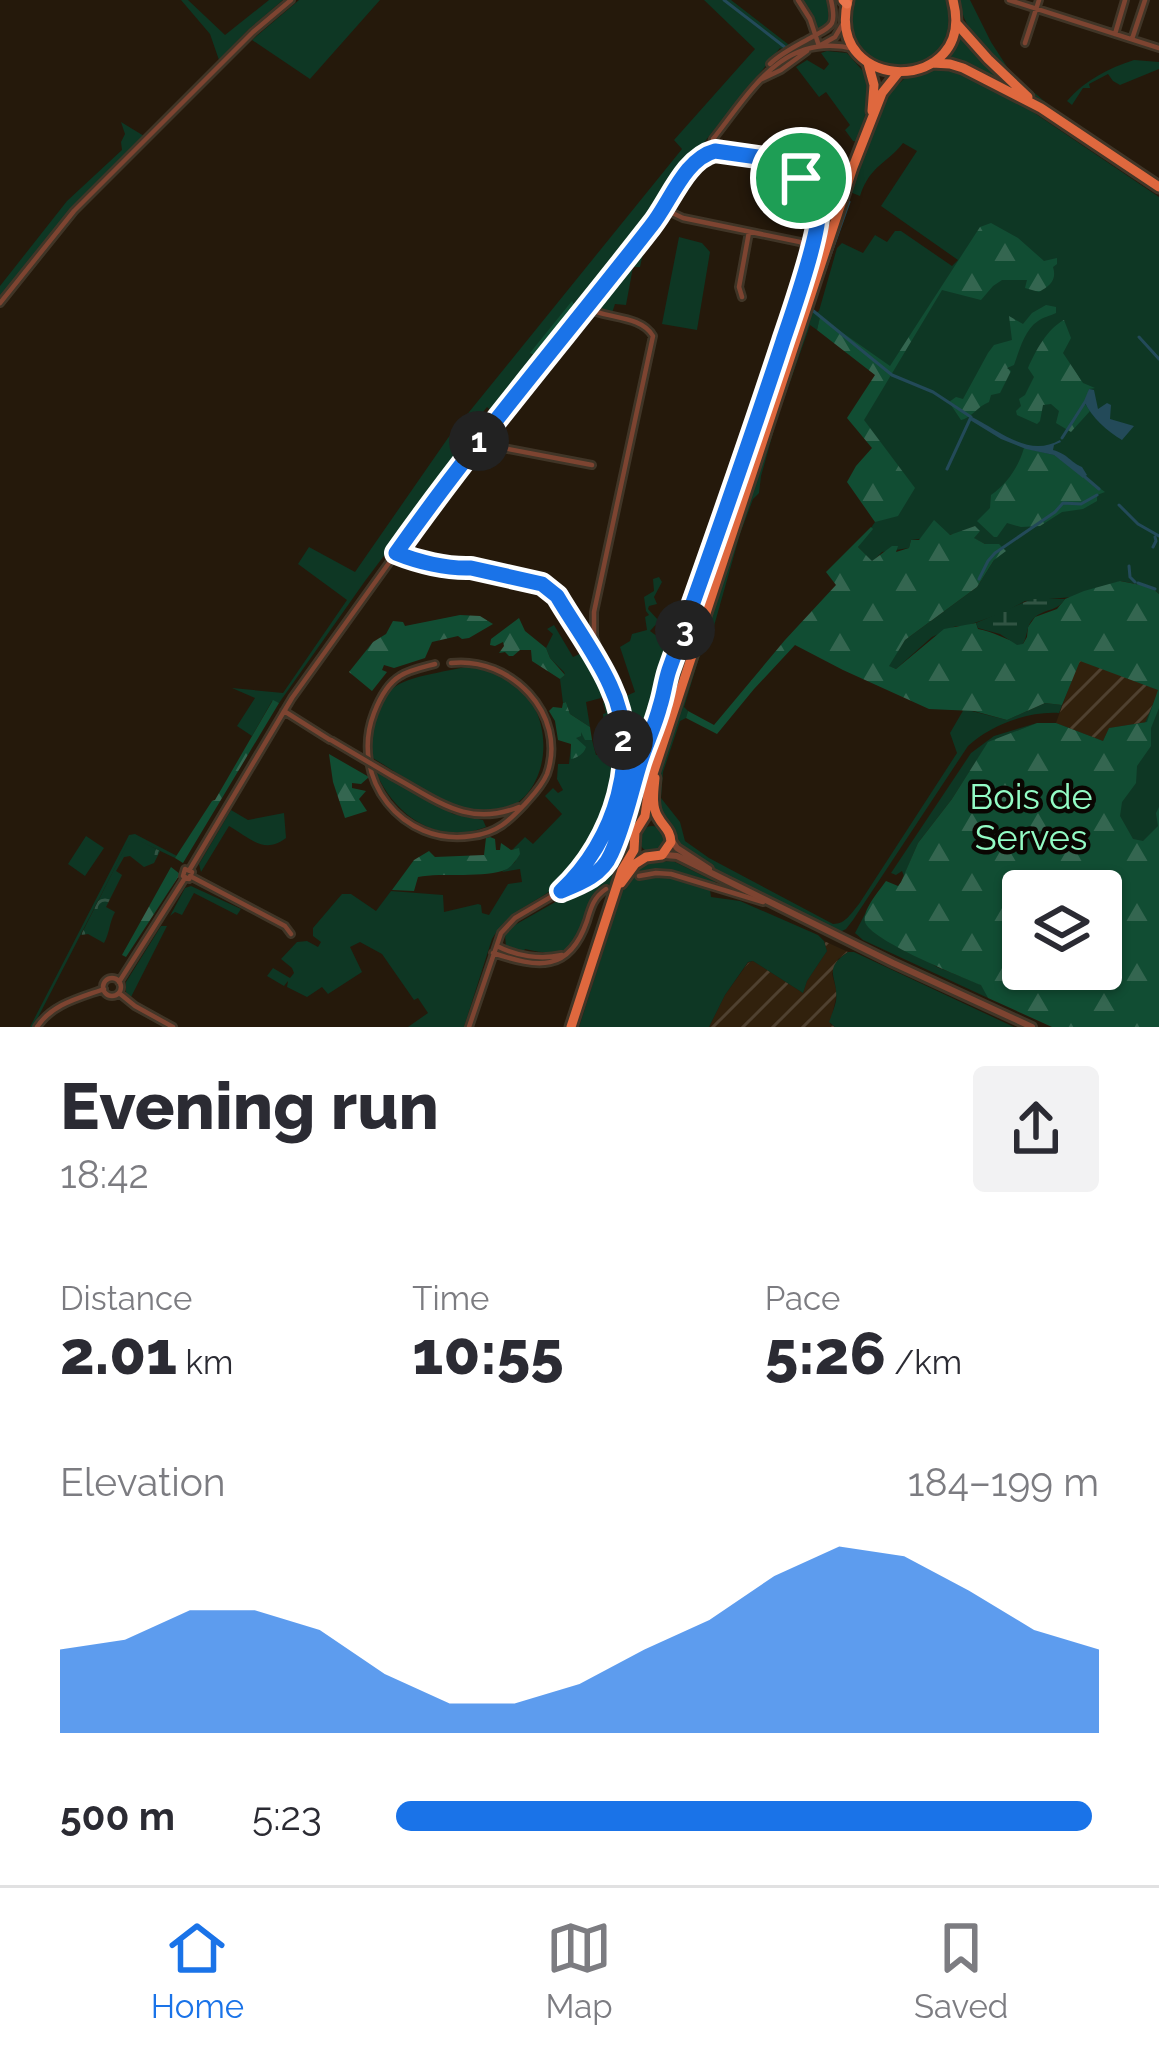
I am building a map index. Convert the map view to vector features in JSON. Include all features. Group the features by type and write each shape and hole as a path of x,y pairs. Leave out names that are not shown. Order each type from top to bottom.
{"main road":[{"path":"846,2 845,19 855,50 868,63 898,73 932,63 948,47 956,23 953,0"},
{"path":"956,23 1041,108"},
{"path":"868,63 874,85 872,116"},
{"path":"932,63 963,68 1041,108 1159,187"},
{"path":"642,823 649,786 834,221 872,116 885,87 898,73"},
{"path":"656,768 654,800 659,821"},
{"path":"572,1027 611,890 635,846 634,832 650,820 667,827 671,839 662,855 635,864 611,890"},
{"path":"635,846 646,857"}],"street":[{"path":"0,304 74,211 291,0"},
{"path":"798,0 816,47"},
{"path":"762,79 776,58 831,26 831,0"},
{"path":"1009,0 1159,48"},
{"path":"1025,43 1039,0"},
{"path":"1115,34 1125,0"},
{"path":"1132,39 1145,0"},
{"path":"816,47 837,35 845,19"},
{"path":"710,152 713,139 778,61 816,47 855,50"},
{"path":"119,993 119,982 189,875 284,711 478,443 664,209 697,160 710,152 784,164 797,172 821,207 810,258 611,853 595,874 510,922 496,944 469,1027"},
{"path":"664,209 683,218 800,242 810,250"},
{"path":"742,297 749,232"},
{"path":"561,891 591,856 624,780 622,723 594,637 594,613 653,341 644,325 586,308"},
{"path":"478,443 592,465"},
{"path":"396,553 548,586 609,681"},
{"path":"435,664 400,675 386,691 367,734 368,758 382,799 395,813 422,831 454,837 478,835 501,828 544,780 550,759 548,734 539,707 522,684 472,662 451,663"},
{"path":"284,711 456,811 490,816 524,805"},
{"path":"671,839 677,848 727,881"},
{"path":"662,855 677,856 1032,1027"},
{"path":"640,876 666,873 780,907"},
{"path":"189,875 285,926 291,934"},
{"path":"717,889 727,881"},
{"path":"493,953 536,965 567,954 579,942 596,897 611,890"},
{"path":"496,944 541,957 567,954"},
{"path":"38,1027 48,1013 104,989 108,979 119,982"},
{"path":"104,989 110,995 119,993"},
{"path":"119,993 173,1027"}],"shaded area":[{"path":"1079,660 1159,690 1147,722 1109,728 1103,741 1056,723"},
{"path":"824,941 848,952 838,959 832,974 837,993 830,1024 835,1027 709,1027 725,995 753,961 803,993 827,951"}],"green space":[{"path":"181,0 188,0 225,35 269,0 283,0 219,60 210,34"},
{"path":"299,0 380,0 310,79 252,40"},
{"path":"704,0 731,0 793,48 780,48 531,354 537,357 493,412 487,407 467,432 474,436 279,703 272,701 252,736 237,726 255,698 232,688 283,693 347,600 298,564 309,547 355,572 448,438 682,149 674,140 755,49"},
{"path":"801,0 827,0 829,21 822,30 816,31"},
{"path":"855,0 946,0 948,29 938,49 921,61 900,65 879,61 862,49 853,28"},
{"path":"960,0 970,0 1011,73 1057,112 1021,84 980,42 965,20"},
{"path":"960,35 988,65 1021,94 945,60"},
{"path":"821,53 847,53 870,79 871,93 858,142 845,130 850,125 826,92 819,97 796,67 807,60 824,70 829,64"},
{"path":"1134,60 1159,62 1159,69 1120,85 1108,74 1083,88 1072,105 1067,101 1082,87 1098,76"},
{"path":"935,69 984,82 1159,197 1159,594 1151,587 1121,581 1073,597 1025,601 932,637 896,669 888,666 905,640 977,587 999,544 973,538 975,526 956,534 911,540 909,548 882,552 872,562 858,547 908,487 858,419 887,371 820,318 817,330 810,325 777,419 759,493 740,534 714,626 699,658 684,707 686,718 680,721 663,772 661,798 680,822 685,841 833,924 841,922 859,904 957,753 950,733 964,709 1007,720 1045,703 1062,705 1059,713 1023,717 968,746 853,920 840,932 715,870 677,844 673,828 658,810 657,781 810,309 819,311 837,248 842,243 863,253 875,235 887,242 895,231 901,231 952,266 958,260 881,206 917,151 903,143 874,171 860,196 850,192 887,95 904,79"},
{"path":"121,122 144,136 64,217 0,297 0,286 67,201 122,150"},
{"path":"991,223 1044,261 1057,258 1053,279 1039,292 1025,288 1027,280 1002,280 981,300 942,290 864,420 915,488 898,516 875,522 847,482 872,448 847,418 875,375 817,330 820,317 890,366 980,227"},
{"path":"679,237 702,243 710,252 697,330 662,324"},
{"path":"646,240 640,267 633,267 626,305 615,304 612,313 602,310 600,299"},
{"path":"572,301 577,308 537,357 530,353"},
{"path":"1046,305 1056,307 1056,313 1029,330 1014,365 1007,368 1011,371 1000,393 961,420 949,402 963,399 994,345 1012,340 1009,316 1023,324"},
{"path":"1064,320 1071,338 1063,353 1083,383 1095,388 1089,389 1085,404 1090,411 1071,432 1056,423 1059,411 1051,404 1043,405 1037,424 1016,411 1034,377 1028,368 1035,354 1047,334"},
{"path":"1024,448 1054,455 1105,492 1083,509 1062,512 1040,526 1007,523 994,537 977,521 990,508 991,495 1012,474"},
{"name":"Bois de Serves","path":"934,520 950,535 975,526 980,531 974,538 999,544 1006,551 994,560 977,587 905,640 889,666 896,669 944,629 976,623 978,629 1023,644 1035,617 1084,591 1120,581 1151,587 1159,594 1159,708 1151,728 1151,746 1137,766 1136,783 1122,802 1120,816 1133,839 1143,841 1158,826 1159,807 1159,1027 1052,1027 988,998 981,985 882,938 865,922 886,881 898,886 901,882 918,843 988,742 1037,723 1056,723 1103,741 1109,728 1147,722 1158,690 1080,661 1062,705 1045,703 1007,720 974,711 929,709 795,645 717,734 686,718 688,711 714,725 836,585 826,572 871,527 858,547 872,561 892,546 898,546 896,552 909,548 911,540 919,540"},
{"path":"659,577 657,604 648,609 659,621 650,631 666,643 672,628 663,624 663,612 677,612 683,601 669,644 673,652 660,703 608,851 598,866 579,879 599,850 628,784 622,704 635,692 620,647 632,634 647,630 644,597 654,591 653,579"},
{"path":"1032,599 1065,599 1034,618 1023,644 978,628 976,623"},
{"path":"460,615 480,616 493,624 469,638 432,642 425,658 394,668 384,665 382,670 387,672 372,691 349,672 393,621 405,626"},
{"path":"519,618 565,675 560,679 532,661 531,650 509,656 499,653 503,642 490,645 491,639"},
{"path":"554,625 573,657 586,651 603,694 586,702 590,727 563,703 560,679 565,675 546,648 553,634 547,629"},
{"path":"465,667 501,675 525,693 539,719 543,748 538,776 523,798 500,811 458,808 371,757 377,711 394,687"},
{"path":"601,677 615,712 619,738 620,776 613,801 572,873 507,920 492,939 464,1027 408,1027 428,1013 382,954 360,942 350,947 362,972 328,994 322,987 307,997 287,987 288,981 284,986 267,976 273,968 290,978 292,968 281,959 297,942 318,947 321,942 313,936 313,928 342,894 351,894 376,911 391,891 443,895 444,912 478,904 489,915 508,884 522,882 520,869 502,872 515,862 519,849 513,849 525,837 533,844 562,814 545,796 553,788 558,793 563,790 557,779 558,764 569,764 577,730 592,740 596,755 607,753 603,703 607,696"},
{"path":"1159,690 1159,837 1131,853 1105,816"},
{"path":"273,700 279,703 183,863 175,858"},
{"path":"566,702 570,714 590,727 592,740 585,740 581,732 576,738 586,747 571,759 571,744 558,740 549,711"},
{"path":"1037,723 988,743 918,843 904,876 902,871 891,873 971,753 994,736"},
{"path":"329,754 369,777 361,784 352,783 352,788 366,791 359,799 367,811 345,818"},
{"path":"374,768 453,814 483,820 486,827 450,833 418,822 392,799"},
{"path":"231,810 248,820 284,813 286,838 264,845 229,826 201,872 199,864"},
{"path":"652,826 665,839 652,852 639,839"},
{"path":"129,835 177,856 131,837 30,1027"},
{"path":"86,836 104,848 85,876 68,864"},
{"path":"131,836 160,851 154,863 144,867 124,857 116,871 122,875 106,907 115,912 104,943 81,935"},
{"path":"490,837 495,839 496,850 501,843 511,850 519,848 520,854 507,869 418,877 414,891 392,890 414,860 429,851 435,857 484,855"},
{"path":"673,861 716,882 660,869 638,873 640,880 676,879 710,890 711,897 740,901 818,935 827,951 803,993 748,962 709,1027 579,1027 629,877 644,862"},
{"path":"617,862 610,884 588,906 573,943 549,953 506,947 505,935 513,926 603,875"},
{"path":"171,867 180,874 126,957 122,955"},
{"path":"191,886 241,909 237,915 194,893 182,915 170,916 185,888"},
{"path":"865,914 865,921 937,967 982,985 988,998 863,940 855,933"},
{"path":"161,926 167,926 131,997 126,982"},
{"path":"848,952 1014,1027 835,1027 829,1022 836,1001 833,969"}],"water":[{"path":"1089,389 1094,390 1098,409 1111,405 1110,419 1134,426 1122,440 1087,407 1084,401"},
{"path":"972,417 1026,444 1060,440 1053,450 1087,475 1083,478 1054,455 1001,439"}],"waterway":[{"path":"724,0 786,48"},
{"path":"849,202 811,309 892,375 933,392 971,417 947,469"},
{"path":"1139,337 1159,359"},
{"path":"1062,438 1085,402"},
{"path":"1085,477 1099,489"},
{"path":"979,579 995,553 1063,503 1081,504 1097,495"},
{"path":"1119,505 1159,536"},
{"path":"1153,547 1155,537"},
{"path":"1129,566 1135,582"},
{"path":"1138,583 1155,589"}],"route":[{"path":"715,151 765,158 788,166 801,178 821,207 810,258 670,667 629,804 603,867 561,891 591,856 624,780 622,723 609,681 548,586 396,553 469,453 656,221 697,160 715,151"}]}
